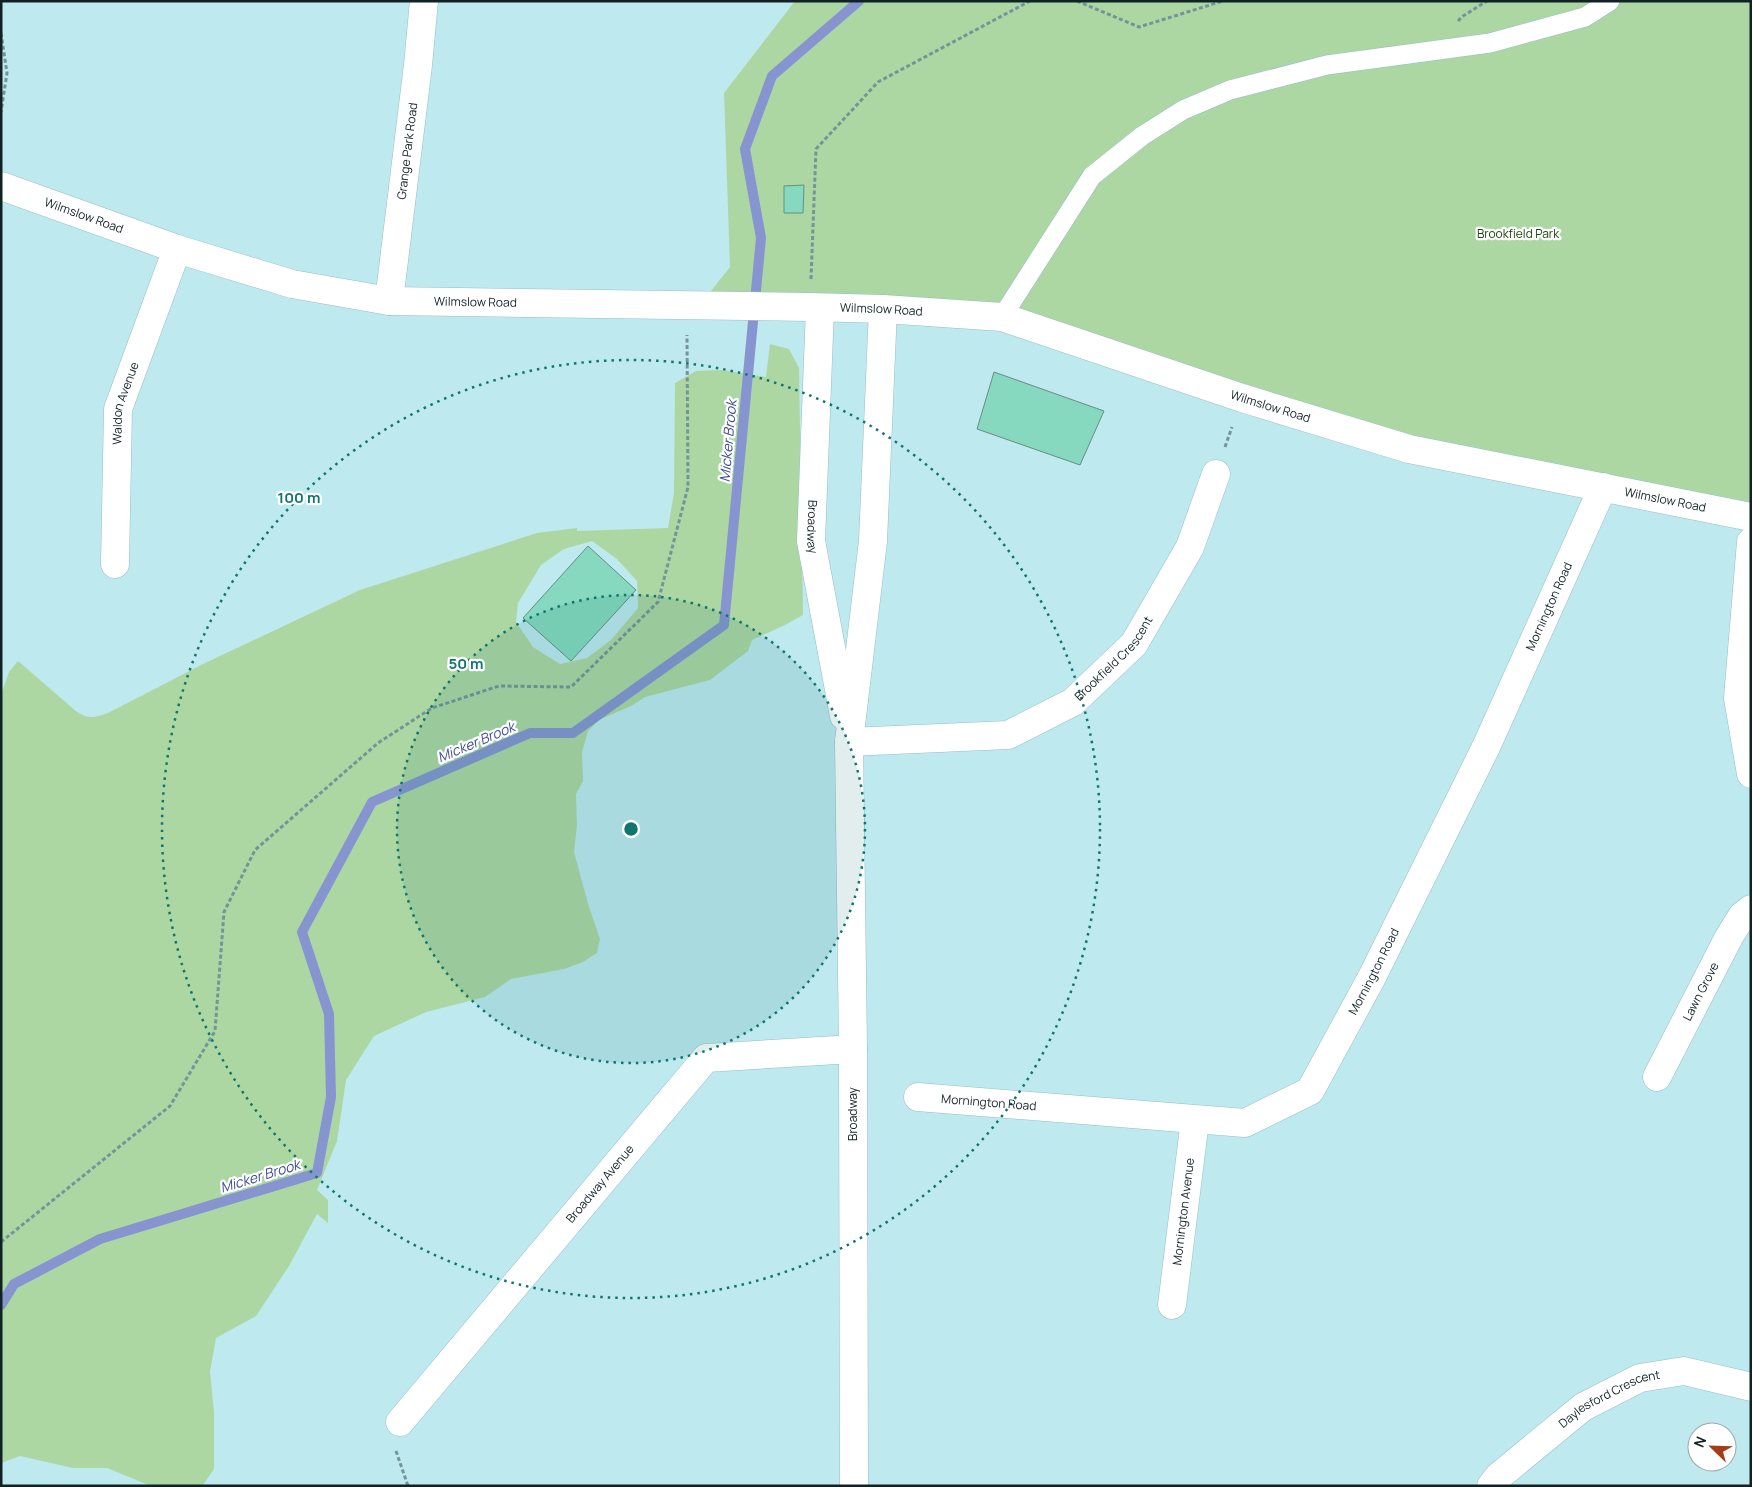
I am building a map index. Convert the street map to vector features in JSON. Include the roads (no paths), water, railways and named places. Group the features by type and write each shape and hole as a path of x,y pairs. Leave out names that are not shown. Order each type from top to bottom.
{"street":[{"name":"Grange Park Road","path":"389,301 424,1"},
{"name":"Wilmslow Road","path":"1,186 177,249 292,284 389,301 807,307 883,309 1002,317 1242,398 1409,449 1751,517"},
{"name":"Waldon Avenue","path":"115,564 118,409 177,249"},
{"name":"Broadway","path":"807,307 811,541 849,742"},
{"name":"Broadway","path":"854,1486 854,1049 849,742 873,542 883,309"},
{"name":"Brookfield Crescent","path":"849,742 1008,735 1073,702 1134,644 1190,547 1216,474"},
{"name":"Mornington Road","path":"918,1097 1245,1123 1310,1091 1372,977 1486,747 1603,487"},
{"path":"1751,542 1738,698 1751,774"},
{"name":"Lawn Grove","path":"1658,1077 1729,936 1742,916 1751,909"},
{"name":"Broadway Avenue","path":"400,1422 706,1058 854,1049"},
{"name":"Mornington Avenue","path":"1172,1305 1195,1120"},
{"name":"Daylesford Crescent","path":"1491,1486 1499,1476 1583,1407 1640,1378 1684,1371 1751,1387"}],"lane":[{"path":"1002,317 1092,176 1142,136 1183,110 1230,90 1327,65 1490,43 1585,17 1610,1"}],"waterway":[{"name":"Micker Brook","path":"1,1305 14,1284 100,1239 317,1173 331,1097 329,1014 302,932 372,802 530,733 573,733 724,625 761,238 745,149 772,76 859,1"}],"park label":[{"name":"Brookfield Park","path":"1518,234"}]}
